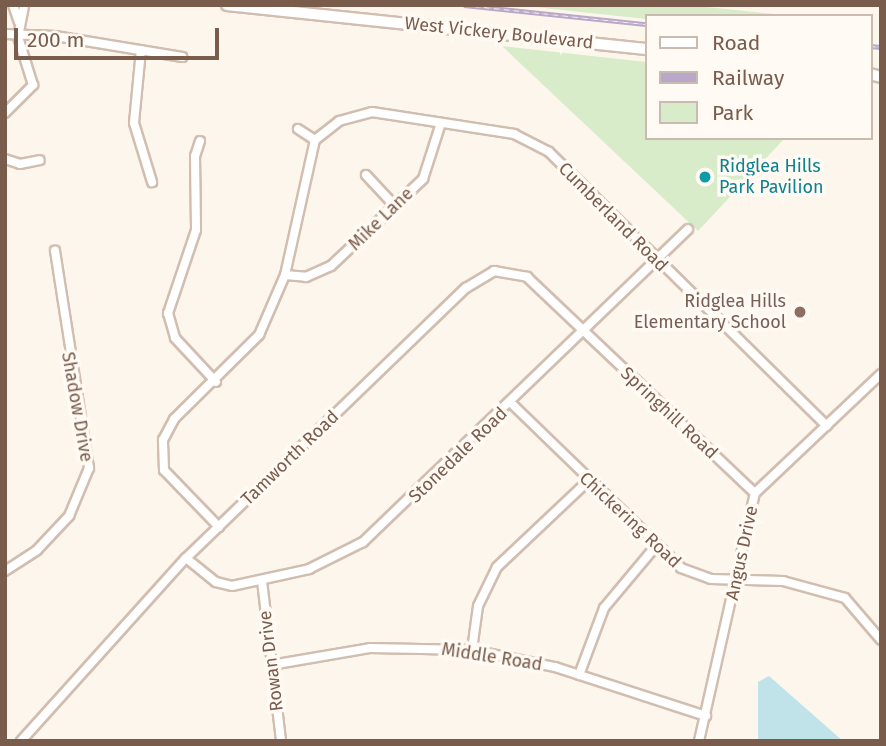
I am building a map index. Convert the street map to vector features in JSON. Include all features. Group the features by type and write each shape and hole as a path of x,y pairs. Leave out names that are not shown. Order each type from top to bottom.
{"main road":[{"name":"West Vickery Boulevard","path":"227,5 644,49"}],"street":[{"path":"13,5 20,25"},
{"path":"5,113 33,85 18,37 24,5"},
{"path":"5,34 18,37 55,36 182,57"},
{"path":"141,50 134,114 152,182"},
{"name":"Cumberland Road","path":"315,140 339,121 372,112 409,114 441,123 514,134 549,152 656,261 827,426"},
{"name":"Mike Lane","path":"285,275 306,277 331,266 395,206 427,173 441,123"},
{"path":"219,527 164,470 160,455 174,419 216,382 259,335 285,275 315,140 298,129"},
{"path":"200,141 195,156 196,230 168,313 175,338 216,382"},
{"path":"5,159 20,164 40,160"},
{"path":"366,175 395,206"},
{"name":"Stonedale Road","path":"186,558 216,582 232,586 262,581 332,559 377,531 688,229"},
{"name":"Shadow Drive","path":"5,571 37,550 69,516 89,468 55,251"},
{"name":"Tamworth Road","path":"21,741 186,558 486,274 512,270 527,277 584,331"},
{"name":"Springhill Road","path":"584,331 755,493"},
{"name":"Angus Drive","path":"699,741 755,493 881,374"},
{"name":"Chickering Road","path":"511,403 587,482 655,547 687,571 735,582 783,581 845,598 881,640"},
{"path":"472,650 478,606 497,567 587,482"},
{"path":"579,675 604,608 655,547"},
{"name":"Rowan Drive","path":"262,581 281,741"},
{"name":"Middle Road","path":"271,664 370,648 472,650 579,675 706,716"}],"green space":[{"path":"516,5 688,5 774,14 644,14 644,19"},
{"path":"502,46 644,62 644,140 783,140 698,231"}],"water":[{"path":"769,676 843,741 758,741 758,682"}],"railway":[{"path":"464,5 644,24"},
{"path":"872,46 881,47"}],"place":[{"name":"Ridglea Hills Park Pavilion","path":"705,177"},
{"name":"Ridglea Hills Elementary School","path":"800,312"}]}
